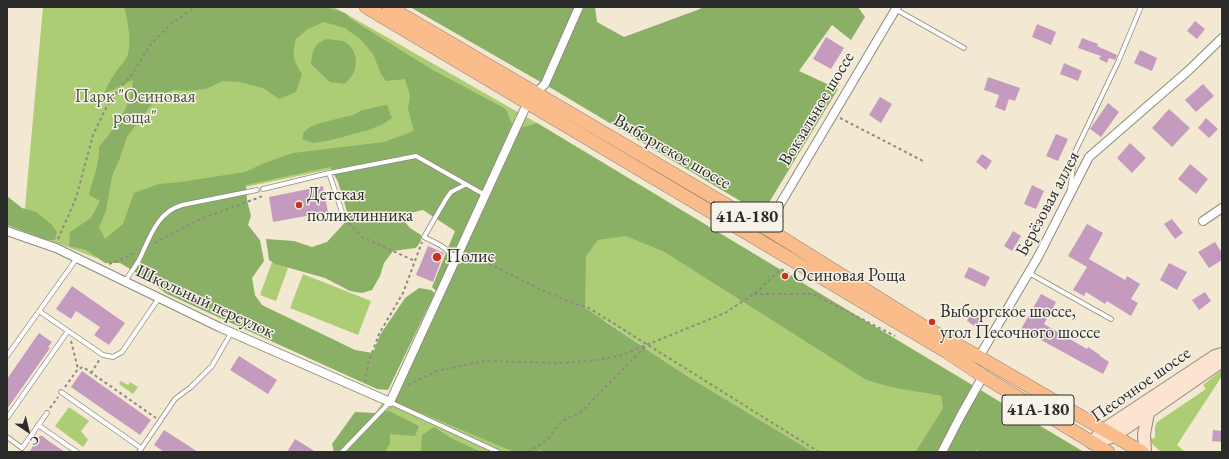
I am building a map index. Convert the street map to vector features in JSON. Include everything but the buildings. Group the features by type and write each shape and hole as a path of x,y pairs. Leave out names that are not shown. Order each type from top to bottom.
{"main road":[{"name":"Выборгское шоссе","path":"366,7 946,352 1108,452"},
{"name":"Выборгское шоссе","path":"390,7 766,228 928,329 1143,452"},
{"name":"Песочное шоссе","path":"1092,443 1215,356 1222,354"},
{"name":"Песочное шоссе","path":"1108,433 1148,413 1222,361"},
{"path":"1143,452 1144,434 1148,413"}],"street":[{"path":"536,93 544,84 579,7"},
{"name":"Вокзальное шоссе","path":"766,228 896,8"},
{"name":"Берёзовая аллея","path":"979,357 1029,273 1089,157 1189,70 1222,38"},
{"path":"390,402 527,104"},
{"path":"1203,221 1222,208"},
{"name":"Школьный переулок","path":"7,231 56,248 231,332 390,402"},
{"path":"942,452 960,416 983,376"}],"lane":[{"path":"1069,196 1075,152 1118,62 1142,7"},
{"path":"896,8 964,48"},
{"path":"263,189 329,173 416,156 485,195"},
{"path":"329,173 344,218"},
{"path":"458,254 449,254 439,245 424,238 448,195 465,184"},
{"path":"125,282 137,263 156,224 174,207 257,190"},
{"path":"7,356 77,258"},
{"path":"1029,273 1111,319"},
{"path":"39,311 103,355 113,356 122,352 159,298"},
{"path":"7,418 68,331"},
{"path":"61,392 140,450 175,399 191,388 212,366 231,332"},
{"path":"342,452 390,402 498,452"},
{"path":"7,437 23,450 47,413"},
{"path":"38,425 77,452"}],"path":[{"path":"56,248 58,236 80,189 93,135 106,108 130,76 151,44 172,23 195,7"},
{"path":"833,114 922,161"},
{"path":"98,268 145,248 198,220 264,196"},
{"path":"344,218 362,236 415,261"},
{"path":"363,390 368,364 380,334 403,293 424,238"},
{"path":"458,254 481,260 538,289 554,294 574,304 589,308 818,452"},
{"path":"394,393 418,379 437,371 484,361 558,363 590,361 618,356 725,312 752,294 781,269 800,280"},
{"path":"752,294 813,294 901,339"},
{"path":"68,331 78,369"},
{"path":"528,452 547,440 562,421 581,412 647,345"},
{"path":"91,373 103,355"},
{"path":"47,413 78,369 83,367 160,421"}],"green space":[{"name":"Парк \"Осиновая роща\"","path":"43,7 334,7 537,123 665,200 643,243 664,252 866,380 941,396 943,408 915,452 813,452 687,376 604,320 538,452 347,452 386,398 400,387 491,191 418,151 159,205 96,258 23,230"},
{"path":"124,7 325,7 345,13 351,19 431,69 506,109 512,124 466,231 437,292 432,287 455,231 423,210 410,213 404,221 410,228 421,235 421,241 416,248 393,251 384,263 380,276 372,290 362,293 350,291 325,278 275,264 269,260 266,239 294,241 312,247 327,242 349,218 338,182 330,167 246,185 247,200 251,216 248,225 260,240 264,261 252,278 255,295 262,305 355,350 373,353 380,335 405,298 419,288 431,290 435,293 388,390 377,389 167,294 142,276 120,263 105,263 86,250 69,246 70,232 91,218 100,201 89,195 97,165 99,147 122,116 132,90 133,80 104,94 110,81 126,58 128,52 129,32","holes":["324,22 345,28 361,40 373,54 381,74 386,81 405,79 410,96 408,109 414,131 384,142 293,153 245,172 158,184 134,193 123,224 105,239 99,227 106,211 112,176 127,137 157,97 173,90 187,91 206,89 223,81 239,82 263,88 279,99 296,92 302,74 294,57 296,39 308,29"]},
{"path":"410,7 595,7 597,22 624,37 702,7 858,7 865,17 851,40 832,25 799,71 838,89 762,214 551,88"},
{"path":"327,39 343,41 351,47 355,55 355,69 345,84 330,82 311,64 314,48 316,45"},
{"path":"387,105 392,118 369,130 327,141 313,143 302,139 304,132 310,127 320,123 353,115 360,111"},
{"path":"537,123 1084,452 979,452 976,450 975,452 915,452 943,408 941,396 891,387 866,380 664,252 626,236 598,240 586,256 585,308 687,376 813,452 543,452 540,450 539,452 514,452 386,398 400,387 520,128"},
{"path":"7,196 22,208 36,212 52,225 57,232 55,240 47,240 7,225"},
{"path":"272,262 288,268 276,301 260,295"},
{"path":"303,274 371,301 358,335 290,308"},
{"path":"1222,371 1222,376 1177,445 1185,452 1161,452 1153,445 1150,439 1155,438 1155,427 1157,422 1206,389 1203,385"},
{"path":"121,381 128,385 130,382 138,387 133,394 119,384"},
{"path":"69,407 89,421 81,431 88,440 83,447 55,426"},
{"path":"389,411 419,426 415,436 390,434 390,443 385,452 334,452 332,444 355,412 375,413"},
{"path":"434,427 451,438 481,452 422,452 422,435"}],"place":[{"name":"Детская поликлинника","path":"299,205"},
{"name":"Полис","path":"437,257"},
{"name":"Осиновая Роща","path":"785,276"},
{"name":"Выборгское шоссе, угол Песочного шоссе","path":"932,322"}]}
